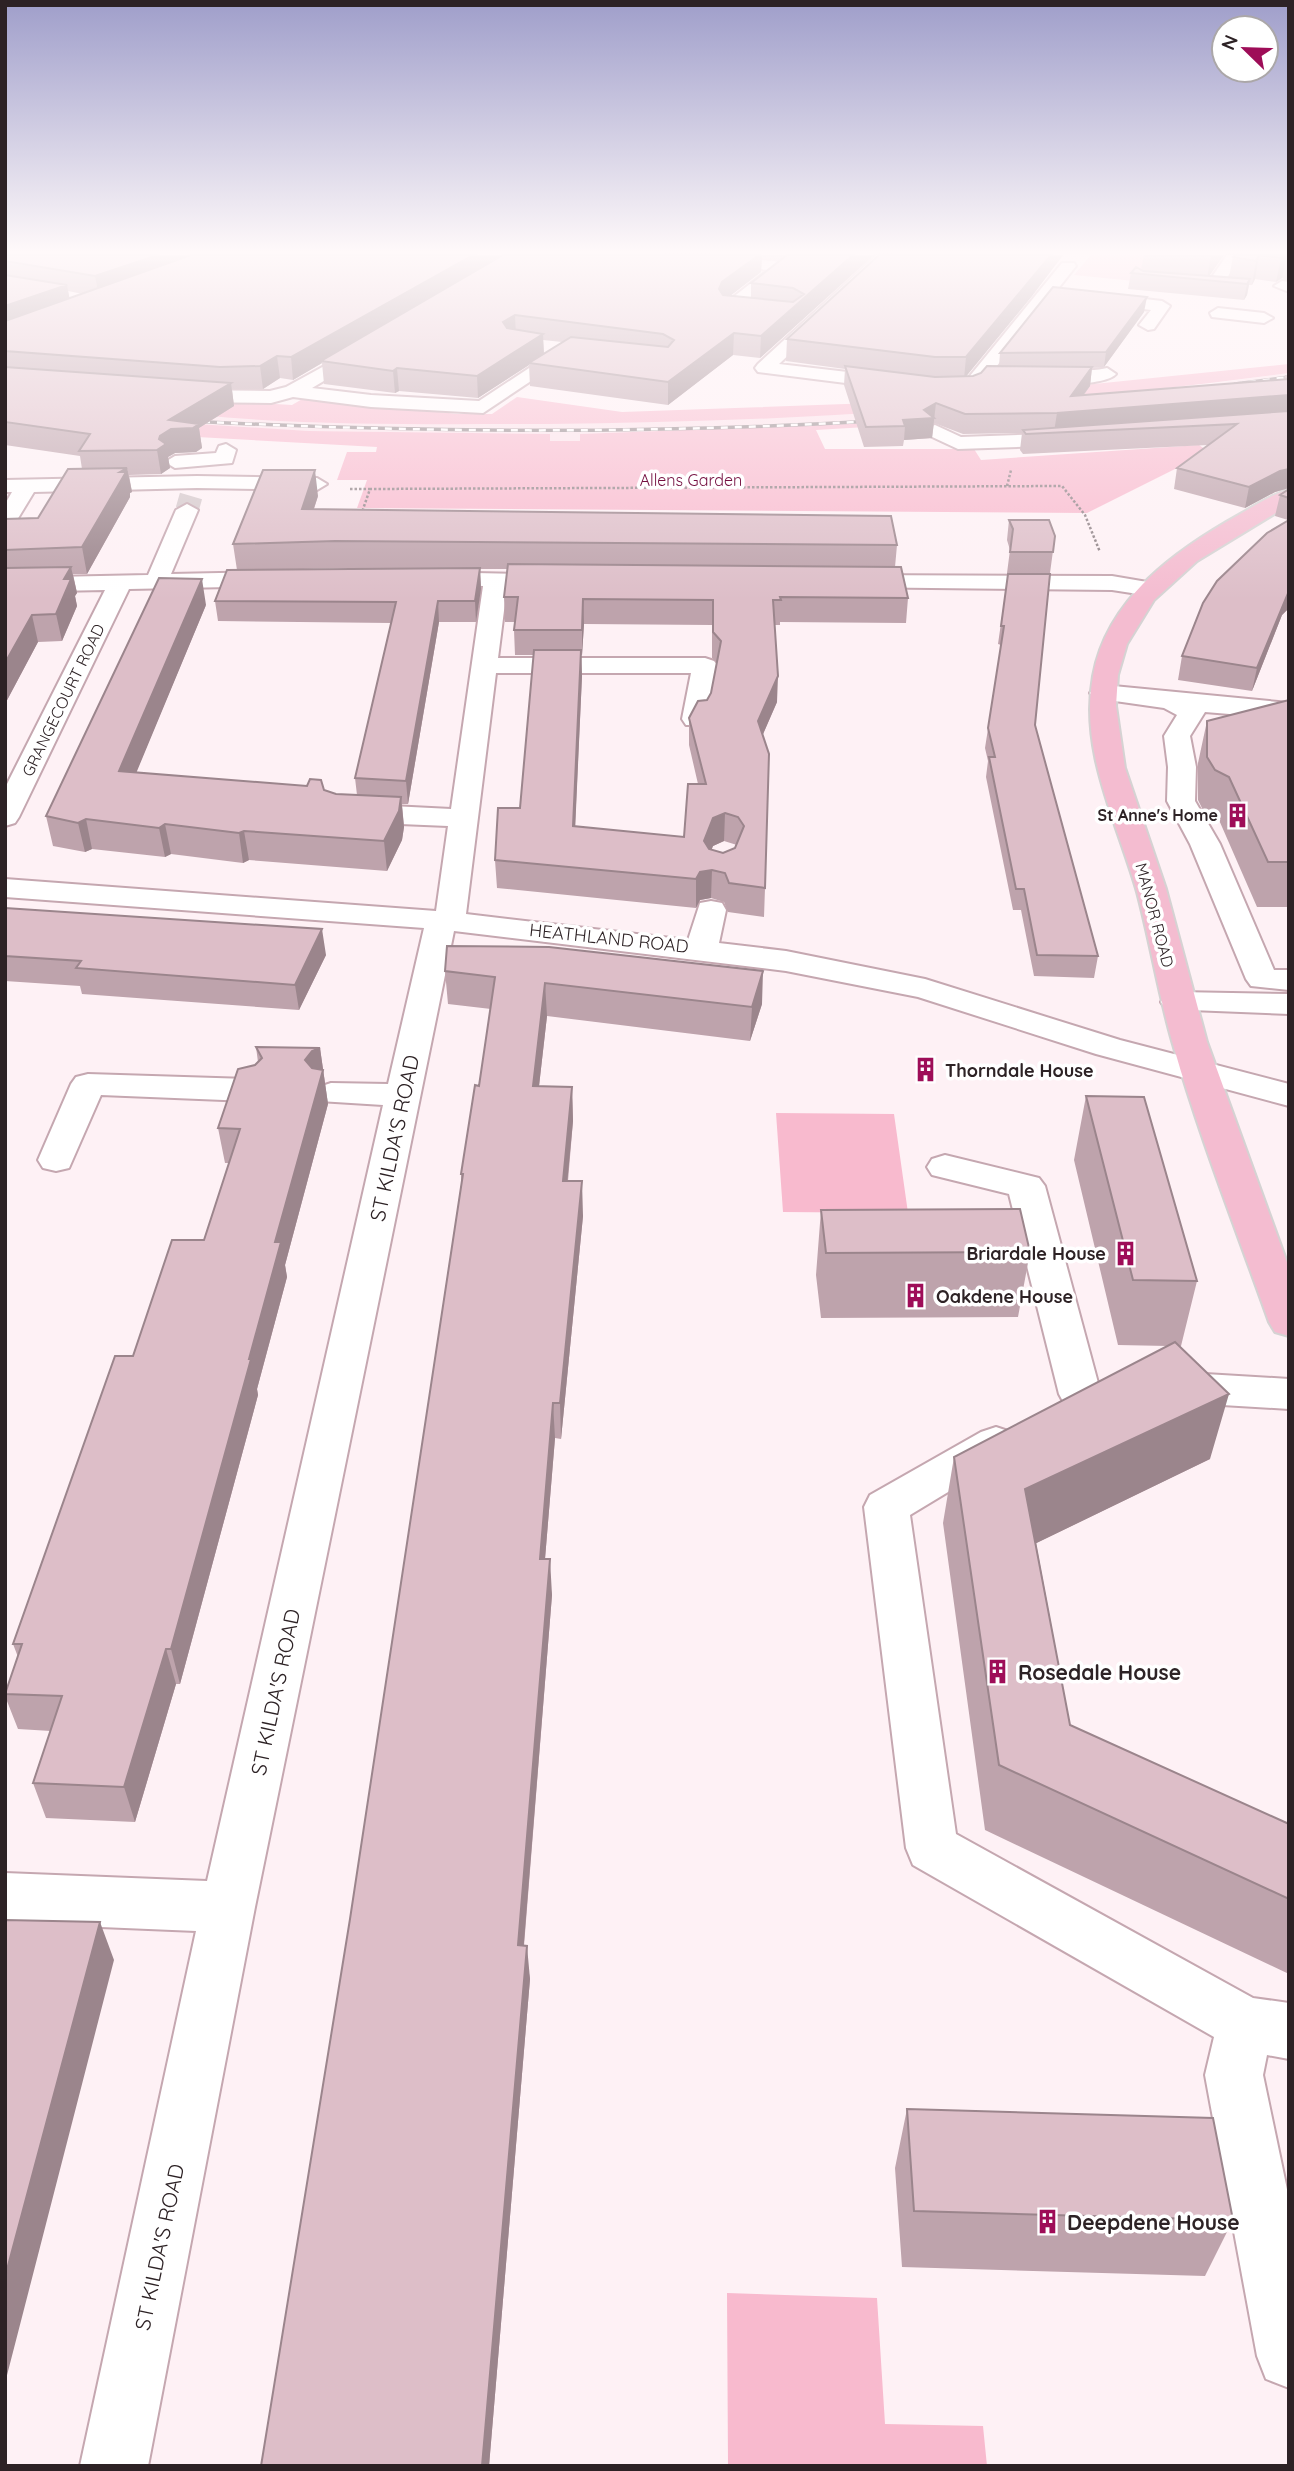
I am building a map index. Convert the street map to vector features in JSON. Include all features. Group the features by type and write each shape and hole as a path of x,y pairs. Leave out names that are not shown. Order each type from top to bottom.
{"main road":[{"name":"MANOR ROAD","path":"1289,496 1184,559 1152,589 1115,642 1104,679 1103,693 1107,746 1119,796 1151,889 1178,1002 1199,1070 1289,1322"}],"street":[{"path":"163,395 271,397 293,391 328,370"},
{"path":"293,391 371,401 476,407 487,405 539,370"},
{"path":"564,370 570,371"},
{"path":"785,370 944,388 970,387 984,370"},
{"path":"979,376 1100,378 1107,374"},
{"path":"935,431 958,443 1093,437"},
{"path":"107,464 225,459 226,450"},
{"path":"5,468 68,464"},
{"path":"5,486 27,484 192,496 317,484"},
{"path":"5,515 9,515 27,484"},
{"path":"156,582 192,496"},
{"path":"5,585 299,579"},
{"path":"401,579 576,580"},
{"name":"ST KILDA'S ROAD","path":"114,2466 228,1907 403,1095 446,920 464,818 496,580"},
{"name":"GRANGECOURT ROAD","path":"5,817 121,582"},
{"path":"835,582 1112,583 1152,589"},
{"path":"485,665 705,666 695,719"},
{"path":"1103,693 1289,711"},
{"path":"1170,701 1192,712 1177,736 1182,767 1181,801 1205,844 1262,979 1289,979"},
{"path":"340,812 464,818"},
{"name":"HEATHLAND ROAD","path":"5,888 446,920 702,949 834,968 925,989 1108,1047 1289,1096"},
{"path":"702,949 711,910"},
{"path":"1178,1002 1289,1004"},
{"path":"56,1160 88,1084 248,1090"},
{"path":"331,1094 403,1095"},
{"path":"945,1167 1026,1186 1082,1400"},
{"path":"1289,1394 1082,1400 886,1507 932,1848 1267,2028 1234,2076 1289,2356"},
{"path":"5,1898 228,1907"}],"path":[{"path":"361,514 370,489 1062,486 1085,515 1102,559"}],"shaded area":[{"path":"1289,373 1289,385 900,422 581,434 580,441 549,441 549,434 309,431 137,422 5,401 298,419 606,423 889,413 1209,384"}],"green space":[{"path":"1228,370 1289,370 1289,373 1197,385 1012,403 826,416 640,423 416,424 241,419 5,388 292,405 304,398 458,414 492,414 517,397 622,412 929,401"},
{"name":"Allens Garden","path":"1289,385 967,421 816,430 825,449 974,449 981,460 1199,445 1209,452 1087,513 357,508 367,480 337,480 347,452 376,452 377,447 179,436 5,412 309,431 550,434 550,441 580,441 580,434 900,422"},
{"path":"776,1113 894,1114 908,1213 783,1212"},
{"path":"727,2293 877,2298 885,2424 983,2426 987,2466 728,2466"}],"building":[{"path":"5,370 52,370 231,383 169,420 199,424 193,428 171,429 160,436 159,439 166,444 157,450 79,451 90,434 5,422"},
{"path":"420,370 486,370 477,376"},
{"path":"583,370 684,370 668,382"},
{"path":"846,370 880,370 935,377 973,376 983,370 1090,370 1071,396 1289,379 1289,395 1057,413 965,414 936,403 924,410 934,418 903,420 905,426 866,427"},
{"path":"1289,411 1289,469 1249,487 1177,468 1237,424 1026,434 1023,430"},
{"path":"127,468 120,472 126,472 82,547 5,550 5,519 38,518 68,469"},
{"path":"263,470 315,470 302,509 891,516 897,545 335,541 233,544"},
{"path":"1289,489 1289,498 1280,495"},
{"path":"1009,520 1049,520 1055,536 1053,552 1010,552 1013,529"},
{"path":"1289,520 1289,591 1257,668 1182,656 1203,603 1217,581 1267,533"},
{"path":"508,564 901,567 908,598 780,597 781,600 773,600 778,676 758,721 769,754 765,888 729,883 725,873 712,870 700,872 696,879 495,860 498,808 520,808 534,650 581,650 573,826 684,837 688,784 706,784 689,718 698,701 707,700 711,693 721,641 713,632 713,600 583,599 582,630 514,630 518,597 504,597","holes":["725,813 738,817 744,826 735,848 723,853 709,849 704,841 713,818"]},
{"path":"71,567 64,579 71,579 56,614 32,615 5,663 5,568"},
{"path":"480,568 475,601 438,601 406,781 355,778 396,602 215,601 227,570"},
{"path":"1008,574 1050,574 1035,725 1098,956 1037,955 1024,889 1016,889 989,757 995,757 988,728 1004,626 1001,626"},
{"path":"159,578 202,579 119,771 307,786 310,779 321,780 324,790 336,794 401,797 399,811 384,841 244,831 239,833 165,824 159,828 86,819 78,823 46,816"},
{"name":"St Anne's Home","path":"1289,700 1289,862 1268,862 1229,777 1215,770 1207,757 1207,721"},
{"path":"5,908 322,929 295,985 76,968 81,961 5,956"},
{"path":"447,946 549,947 763,971 752,1007 545,983 533,1086 572,1087 563,1181 582,1181 560,1403 553,1403 540,1559 550,1559 518,1945 527,1946 482,2466 261,2466 350,1919 461,1174 475,1085 479,1086 495,977 445,971"},
{"path":"256,1047 320,1048 312,1051 305,1060 312,1068 323,1070 275,1242 281,1242 251,1359 171,1649 166,1649 124,1787 33,1783 62,1696 5,1694 22,1644 13,1644 115,1356 133,1356 172,1240 204,1240 240,1129 218,1128 238,1069 255,1065 262,1058"},
{"path":"1086,1096 1144,1097 1197,1281 1133,1280"},
{"path":"1020,1209 1030,1252 826,1253 821,1210"},
{"path":"1175,1342 1229,1394 1025,1489 1070,1725 1289,1824 1289,1899 999,1765 954,1457"},
{"path":"5,1920 100,1922 5,2277"},
{"path":"907,2109 1213,2118 1233,2220 914,2211"}],"tunnel":[{"path":"187,510 191,496"}],"railway":[{"path":"1235,384 1289,377"},
{"path":"189,421 446,430 617,430 874,421"}],"place":[{"name":"St Anne's Home","path":"1238,815"},
{"name":"Thorndale House","path":"925,1070"},
{"name":"Briardale House","path":"1126,1253"},
{"name":"Oakdene House","path":"916,1296"},
{"name":"Rosedale House","path":"998,1672"},
{"name":"Deepdene House","path":"1047,2222"}]}
